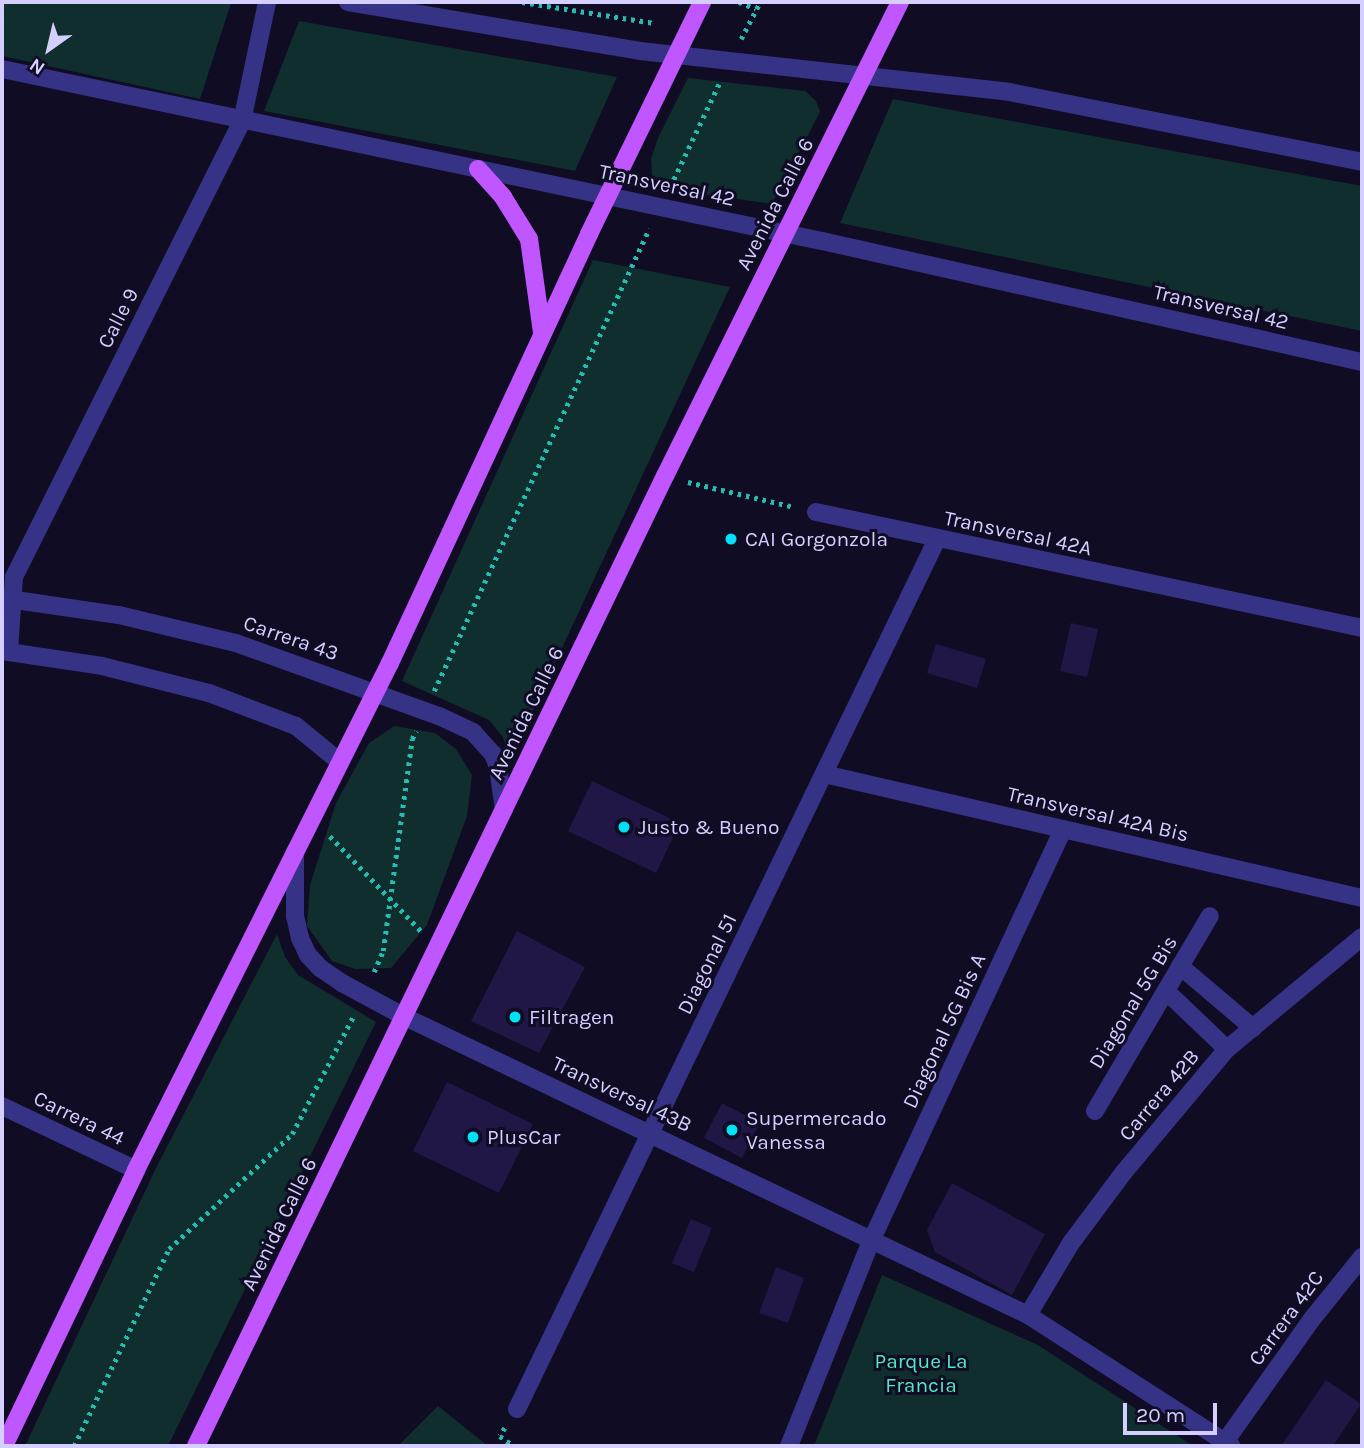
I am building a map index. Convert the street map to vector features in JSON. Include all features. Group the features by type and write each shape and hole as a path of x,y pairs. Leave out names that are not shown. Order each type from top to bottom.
{"main road":[{"path":"4,1446 136,1170 375,692 702,2"},
{"name":"Avenida Calle 6","path":"196,1446 666,476 900,2"},
{"path":"478,169 503,197 529,239 542,335"}],"street":[{"name":"Calle 9","path":"6,652 7,598 14,577 242,121 267,2"},
{"path":"348,2 676,55 1009,92 1362,162"},
{"name":"Transversal 42","path":"2,69 660,206 1362,362"},
{"name":"Transversal 42A","path":"816,512 1362,628"},
{"name":"Diagonal 51","path":"517,1409 937,539"},
{"name":"Carrera 43","path":"7,598 119,615 173,627 259,651 457,723 483,741 498,767 504,810"},
{"path":"6,652 138,674 253,708 307,732 340,762"},
{"name":"Transversal 42A Bis","path":"824,774 1362,898"},
{"name":"Diagonal 5G Bis A","path":"789,1446 872,1239 1063,829"},
{"name":"Transversal 43B","path":"295,851 295,916 308,955 331,976 405,1017 1028,1315 1226,1445"},
{"name":"Diagonal 5G Bis","path":"1095,1111 1210,916"},
{"name":"Carrera 42B","path":"1028,1315 1071,1243 1124,1172 1227,1049 1362,937"},
{"path":"1180,966 1253,1028"},
{"path":"1166,991 1227,1049"},
{"name":"Carrera 44","path":"2,1106 136,1170"},
{"name":"Carrera 42C","path":"1226,1445 1312,1319 1362,1256"}],"path":[{"path":"522,2 653,23"},
{"path":"739,2 756,9"},
{"path":"436,686 660,206 760,2"},
{"path":"666,476 816,512"},
{"path":"383,951 412,739"},
{"path":"313,817 438,949"},
{"path":"74,1446 169,1249 292,1134 351,1021"}],"green space":[{"path":"2,2 231,3 200,99 2,56"},
{"path":"299,21 617,77 575,171 264,111"},
{"path":"688,78 805,91 816,101 820,112 772,204 694,193 662,184 652,175 651,159 658,138"},
{"path":"893,99 1362,186 1362,331 840,223"},
{"path":"593,260 730,287 509,762 503,737 489,720 402,681"},
{"path":"394,726 435,733 456,749 472,775 467,816 427,925 391,968 355,969 332,961 307,926 310,885 336,803 369,743"},
{"path":"277,934 285,957 298,975 376,1022 168,1446 25,1446 156,1168"},
{"name":"Parque La Francia","path":"882,1275 1038,1345 1193,1446 814,1446"},
{"path":"438,1406 488,1446 398,1446"}],"building":[{"path":"1071,623 1098,629 1087,677 1060,671"},
{"path":"936,644 986,659 977,688 927,673"},
{"name":"Justo & Bueno","path":"592,781 680,823 656,873 568,831"},
{"path":"517,931 585,967 539,1053 471,1021"},
{"name":"PlusCar","path":"447,1082 533,1124 499,1193 413,1151"},
{"name":"Supermercado Vanessa","path":"722,1103 760,1123 742,1158 704,1138"},
{"path":"952,1183 1045,1234 1012,1295 935,1252 927,1230"},
{"path":"691,1219 712,1228 694,1272 672,1263"},
{"path":"776,1267 804,1278 788,1323 759,1313"},
{"path":"1326,1380 1361,1404 1333,1446 1281,1446"}],"place":[{"name":"CAI Gorgonzola","path":"731,539"},
{"name":"Justo & Bueno","path":"624,827"},
{"name":"Filtragen","path":"515,1017"},
{"name":"Supermercado Vanessa","path":"732,1130"},
{"name":"PlusCar","path":"473,1137"}]}
